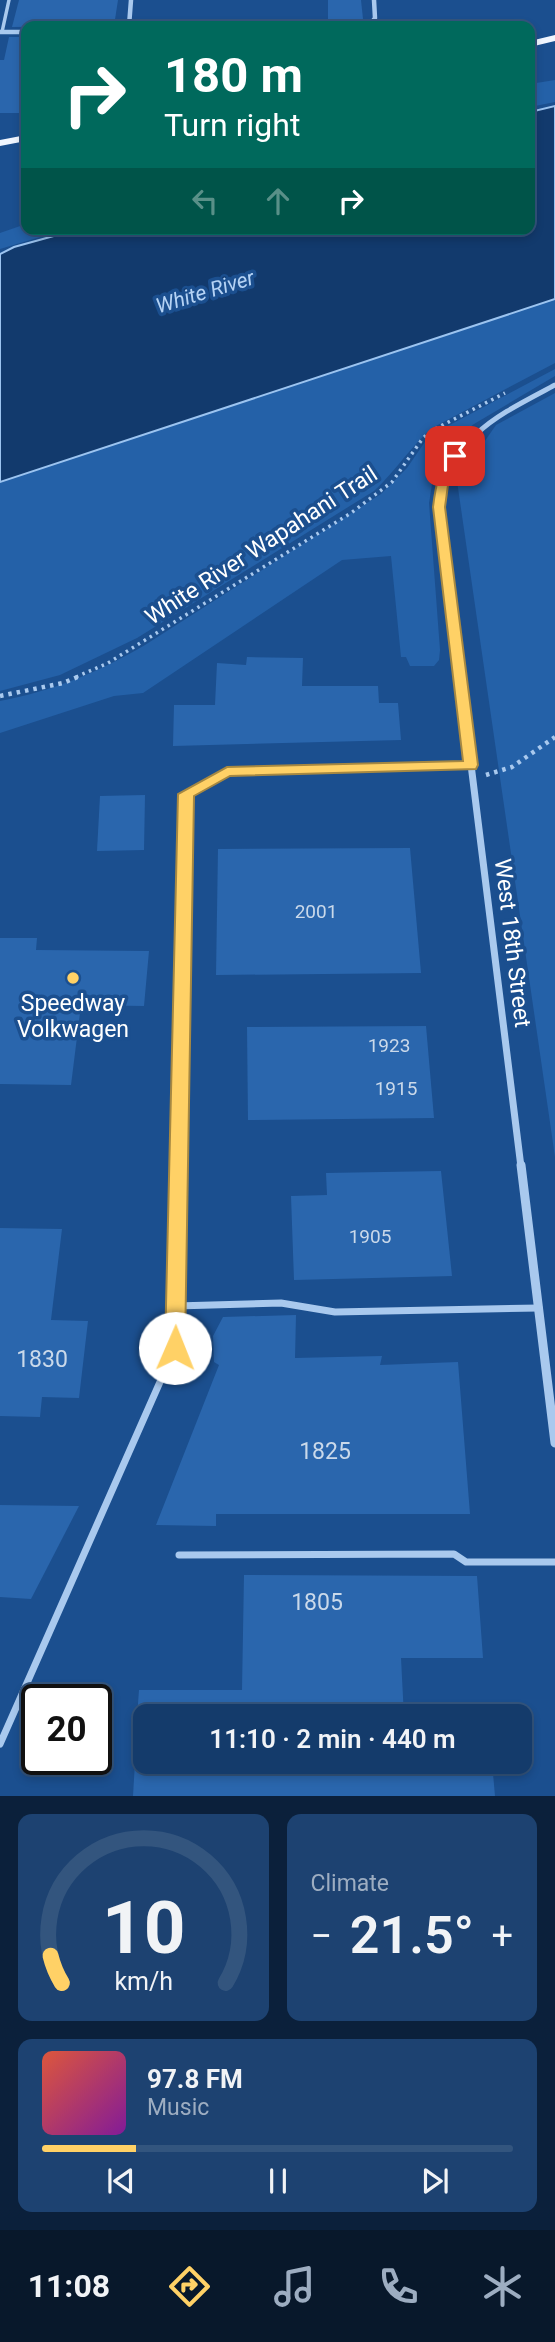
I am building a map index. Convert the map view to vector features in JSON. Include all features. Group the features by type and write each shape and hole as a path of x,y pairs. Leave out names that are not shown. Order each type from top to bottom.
{"main road":[{"path":"535,43 555,38"},
{"path":"0,143 21,139"}],"street":[{"path":"129,21 131,0"},
{"path":"373,21 374,0"},
{"path":"1,32 21,32"},
{"name":"West 18th Street","path":"555,386 492,420 472,435 445,476 439,507 555,1443"}],"lane":[{"path":"1,32 9,0"},
{"path":"0,1744 175,1348 186,794 227,772 471,765"},
{"path":"176,1306 281,1303 335,1312 540,1308"},
{"path":"179,1555 454,1554 466,1562 555,1562"}],"path":[{"name":"White River Wapahani Trail","path":"0,696 63,683 108,663 351,513 393,482 423,438 433,430 510,390"},
{"path":"472,780 512,767 555,737"}],"shaded area":[{"path":"555,80 555,102 535,106 535,83"},
{"path":"21,226 21,235 47,235 0,249 0,233"},
{"path":"555,299 555,363 434,427 374,491 137,638 60,675 0,691 0,482"},
{"path":"555,369 555,376 474,424 456,438 440,460 433,478 429,503 440,650 439,660 434,666 410,666 406,657 401,657 391,556 342,560 143,693 114,696 0,733 0,701 39,692 75,679 145,645 381,494 407,468 429,436"},
{"path":"555,393 555,1157 457,481 496,425"}],"water":[{"name":"White River","path":"555,106 555,299 0,482 0,254 14,247 57,235 535,235 535,111"}],"building":[{"path":"19,0 118,0 115,21 21,21 21,27 12,27"},
{"path":"328,0 361,0 363,19 328,19"},
{"path":"9,37 21,37 21,113 0,113 0,60 4,60"},
{"path":"247,657 303,658 302,686 378,686 379,703 398,703 401,740 173,746 174,705 215,705 217,663 246,665"},
{"path":"145,795 144,850 97,851 100,796"},
{"path":"410,848 421,973 216,975 218,849"},
{"path":"0,938 37,938 36,950 149,951 144,1006 81,1005 71,1085 0,1084"},
{"path":"426,1026 434,1118 248,1120 247,1027"},
{"path":"441,1171 452,1276 294,1280 291,1196 327,1195 326,1173"},
{"path":"0,1228 62,1229 51,1320 88,1321 79,1398 42,1397 40,1417 0,1416"},
{"path":"296,1315 295,1358 382,1356 380,1365 458,1362 470,1514 216,1514 216,1526 156,1525 219,1365 214,1362 213,1336 223,1317"},
{"path":"0,1505 79,1506 31,1599 0,1597"},
{"path":"244,1575 477,1576 483,1658 401,1658 403,1704 138,1704 139,1690 242,1690"},
{"path":"134,1774 493,1774 495,1796 133,1796"}],"place":[{"name":"Speedway Volkwagen","path":"73,978"}],"route":[{"path":"175,1348 186,794 227,772 471,765 439,507 442,485 455,456"}]}
